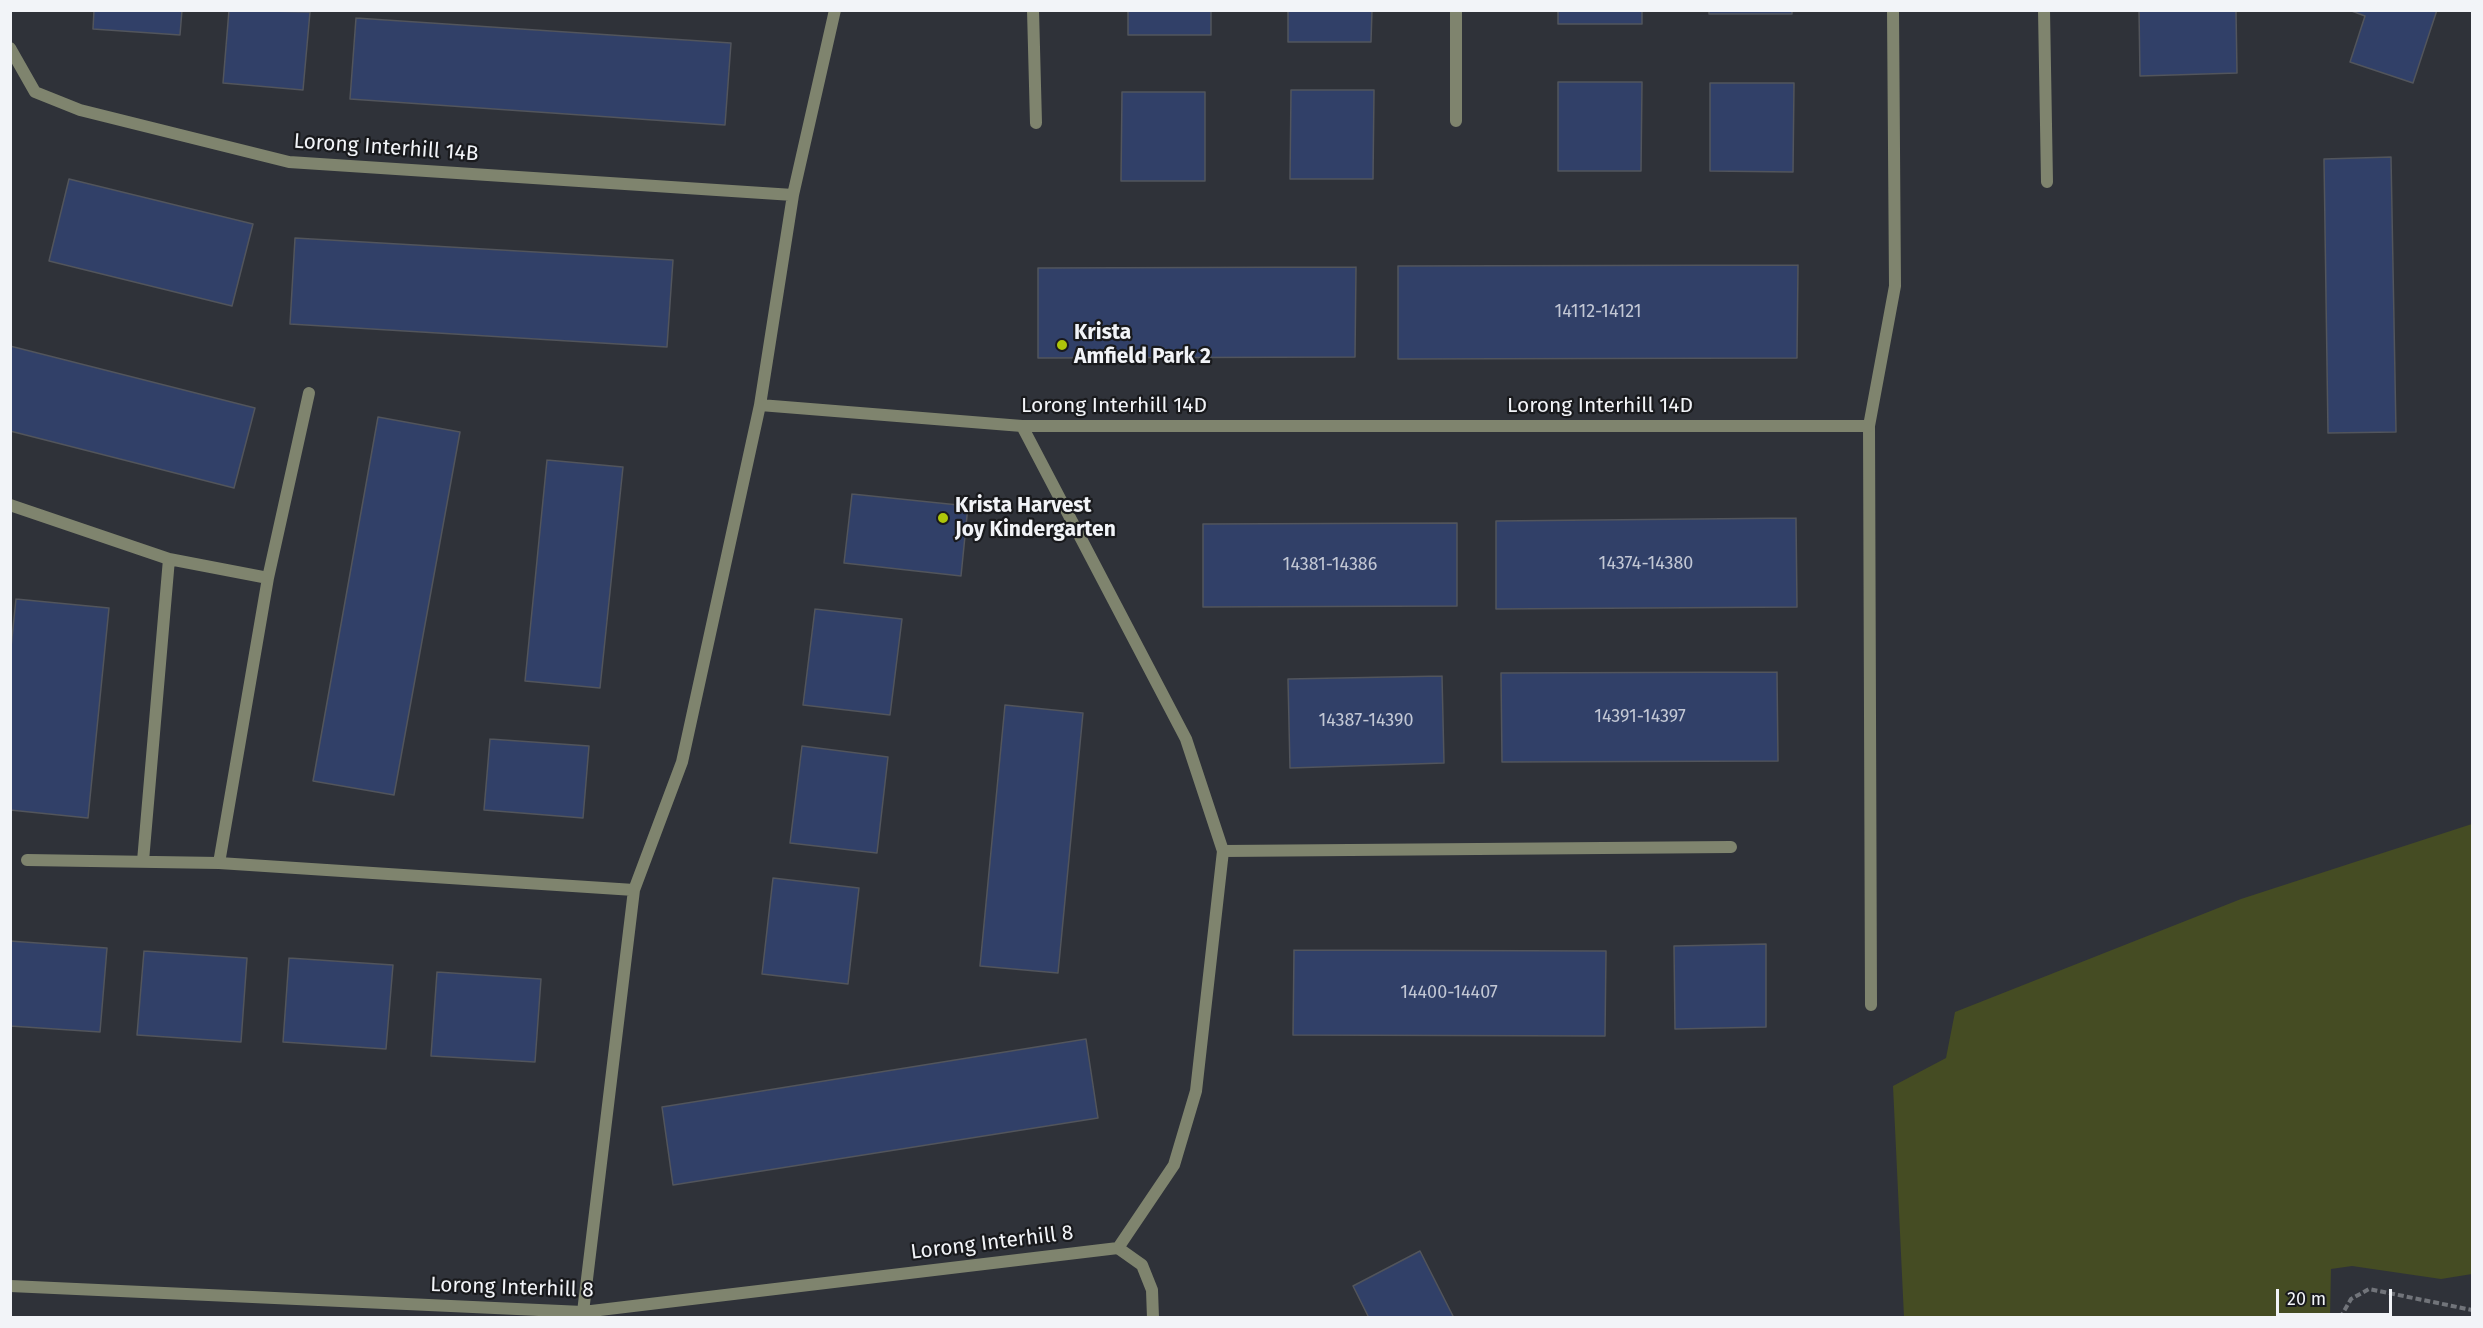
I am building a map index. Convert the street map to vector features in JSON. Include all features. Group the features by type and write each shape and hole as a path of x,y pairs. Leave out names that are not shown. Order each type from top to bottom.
{"street":[{"path":"583,1312 634,890 682,762 760,405 793,195 835,10"},
{"path":"1033,10 1036,123"},
{"path":"1456,10 1456,121"},
{"path":"1871,1005 1869,426 1895,286 1893,10"},
{"path":"2044,10 2047,182"},
{"name":"Lorong Interhill 14B","path":"10,48 36,92 71,106 289,162 793,195"},
{"path":"219,863 268,578 309,393"},
{"name":"Lorong Interhill 14D","path":"760,405 1022,426 1869,426"},
{"path":"1022,426 1186,739 1223,851 1196,1091 1174,1165 1118,1248 1142,1265 1152,1290 1153,1317"},
{"path":"10,505 169,559 268,578"},
{"path":"143,861 169,559"},
{"path":"1223,851 1731,847"},
{"path":"27,860 219,863 634,890"},
{"name":"Lorong Interhill 8","path":"10,1287 583,1312 1118,1248"}],"path":[{"path":"2340,1317 2351,1299 2369,1289 2472,1310"}],"green space":[{"path":"2472,824 2472,1274 2441,1279 2352,1266 2331,1269 2330,1317 1904,1317 1893,1086 1946,1058 1955,1012 2241,899"}],"building":[{"path":"94,10 182,10 180,35 93,29"},
{"path":"229,10 310,12 303,90 223,83"},
{"path":"1128,10 1211,10 1211,35 1128,35"},
{"path":"1288,10 1372,10 1371,42 1288,42"},
{"path":"1558,10 1642,10 1642,24 1558,24"},
{"path":"1709,10 1792,10 1792,14 1709,14"},
{"path":"2139,10 2236,10 2237,73 2140,76"},
{"path":"2349,10 2437,10 2413,83 2350,62 2365,16"},
{"path":"356,18 731,43 725,125 350,99"},
{"path":"1558,82 1642,82 1641,171 1558,171"},
{"path":"1710,83 1794,83 1793,172 1710,171"},
{"path":"1291,90 1374,90 1373,179 1290,179"},
{"path":"1122,92 1205,92 1205,181 1121,181"},
{"path":"2391,157 2396,432 2328,433 2324,159"},
{"path":"69,179 253,224 232,306 49,261"},
{"path":"295,238 673,260 667,347 290,324"},
{"path":"1798,265 1797,358 1398,359 1398,266"},
{"path":"1356,267 1355,357 1038,358 1038,268"},
{"path":"10,346 255,408 234,488 10,431"},
{"path":"378,417 460,432 394,795 313,781"},
{"path":"547,460 623,467 600,688 525,681"},
{"path":"852,494 968,506 961,576 844,563"},
{"path":"1796,518 1797,607 1496,609 1496,521"},
{"path":"1457,523 1457,606 1203,607 1203,524"},
{"path":"16,599 109,608 88,818 10,810 10,657"},
{"path":"815,609 902,619 890,715 803,705"},
{"path":"1777,672 1778,761 1502,762 1501,673"},
{"path":"1442,676 1444,763 1290,768 1288,679"},
{"path":"1005,705 1083,713 1058,973 980,966"},
{"path":"490,739 589,746 583,818 484,810"},
{"path":"802,746 888,757 877,853 790,843"},
{"path":"773,878 859,888 848,984 762,974"},
{"path":"10,941 107,948 100,1032 10,1026"},
{"path":"1766,944 1766,1027 1675,1029 1674,946"},
{"path":"1294,950 1606,951 1605,1036 1293,1035"},
{"path":"144,951 247,958 241,1042 137,1035"},
{"path":"289,958 393,965 386,1049 283,1042"},
{"path":"437,972 541,979 535,1062 431,1056"},
{"path":"1086,1039 1098,1118 673,1185 662,1107"},
{"path":"1420,1251 1454,1318 1369,1318 1353,1286"}],"place":[{"name":"Krista Amfield Park 2","path":"1062,345"},
{"name":"Krista Harvest Joy Kindergarten","path":"943,518"}]}
